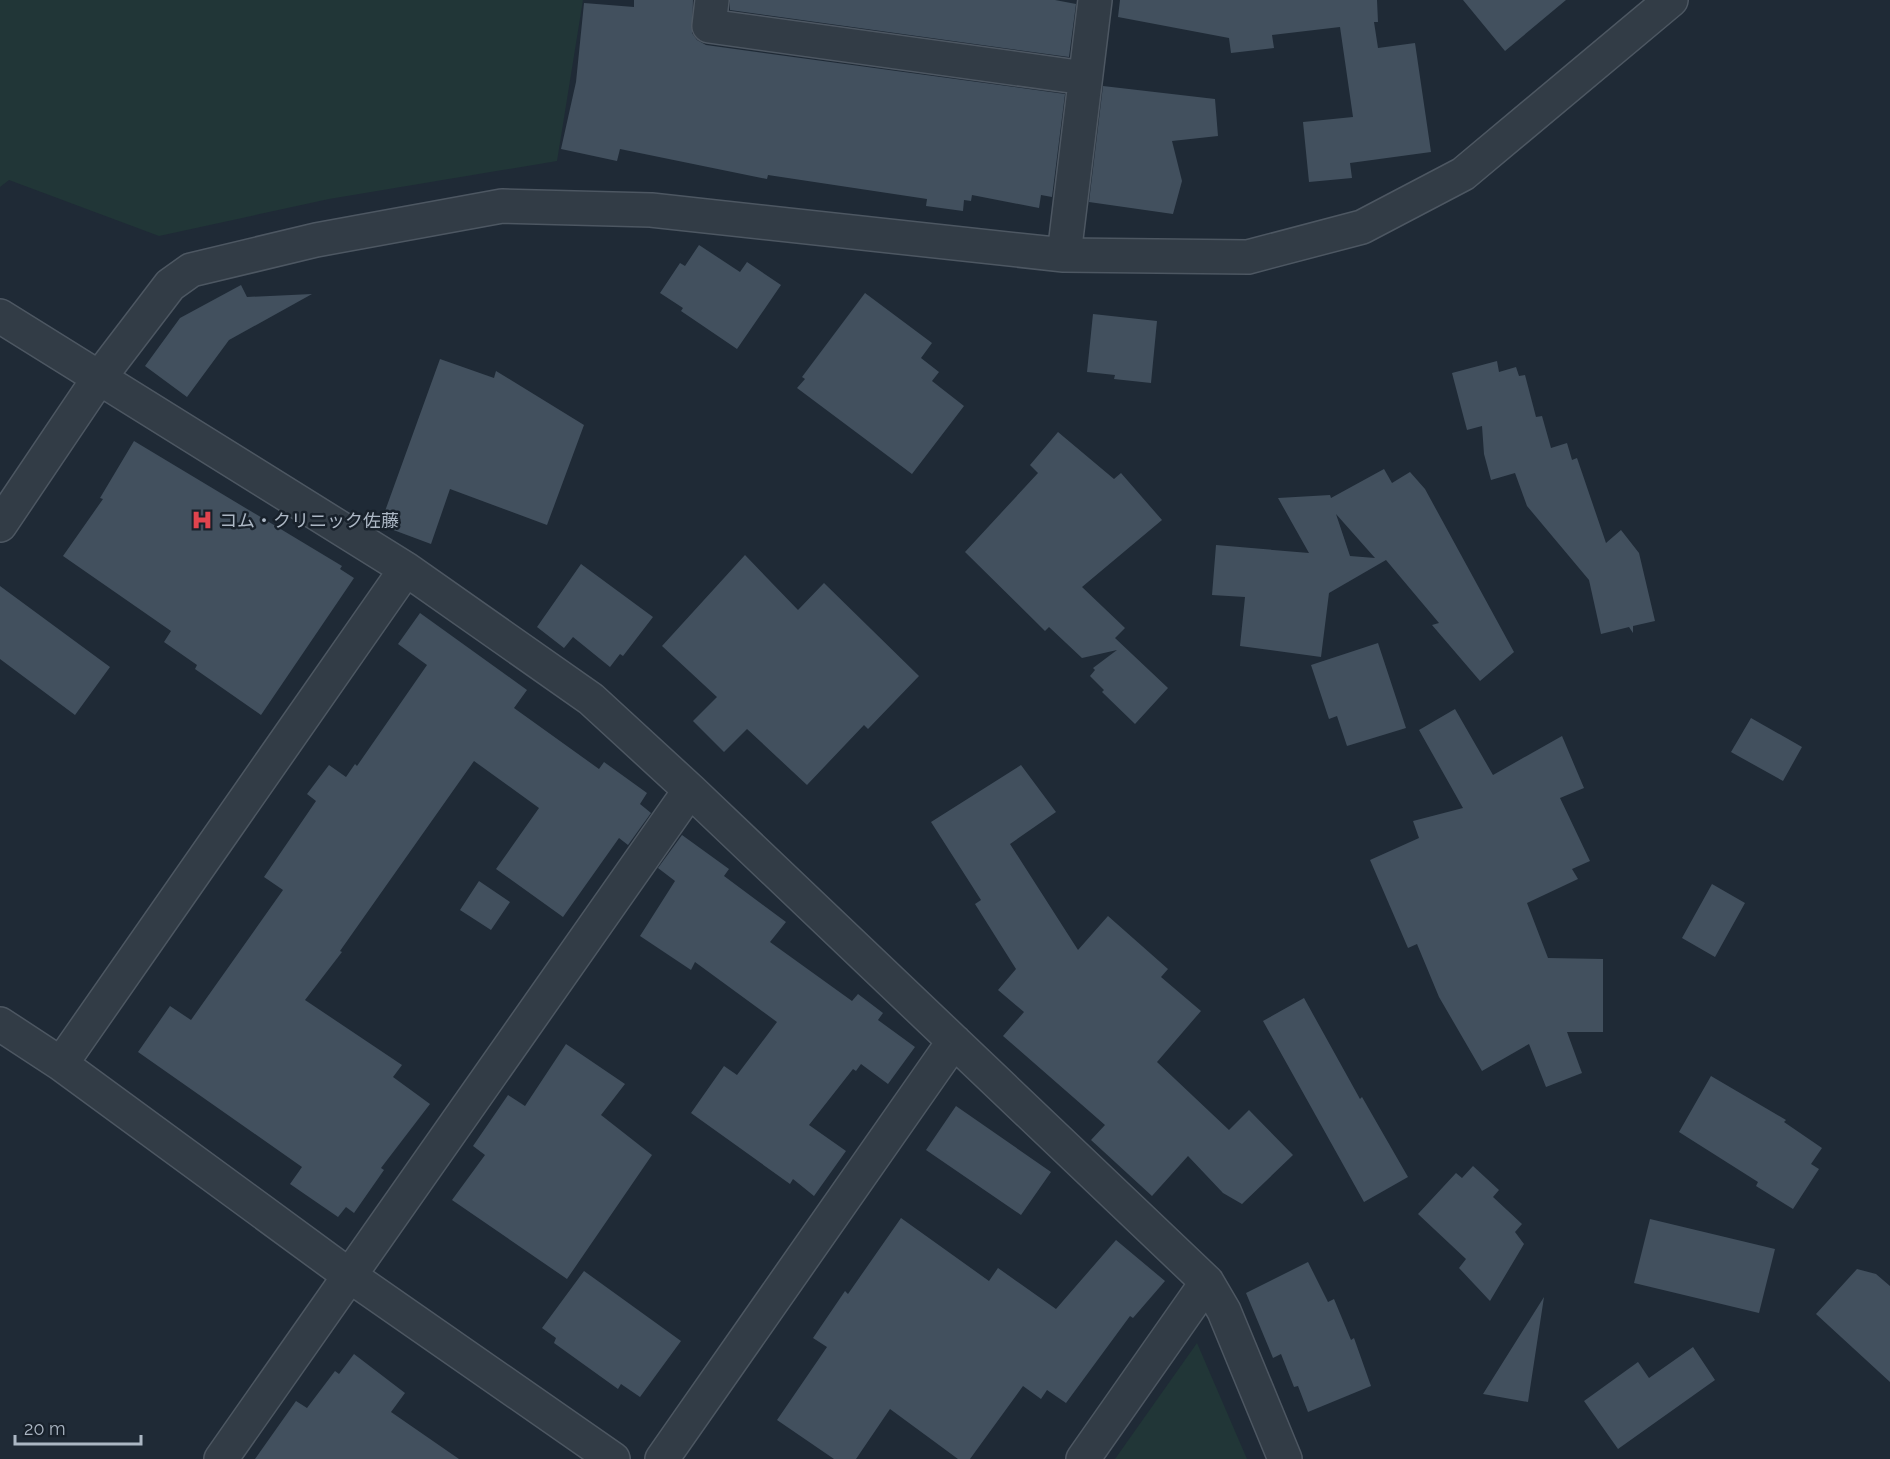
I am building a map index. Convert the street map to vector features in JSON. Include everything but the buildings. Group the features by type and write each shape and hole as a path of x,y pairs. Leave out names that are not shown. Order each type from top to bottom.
{"street":[{"path":"712,0 709,26 1085,78"},
{"path":"1064,255 1095,0"},
{"path":"0,525 99,378 170,285 191,270 316,240 502,206 651,210 1064,255 1248,257 1362,227 1463,174 1671,0"},
{"path":"0,316 406,569 591,699 690,790 1207,1282 1224,1311 1285,1459"},
{"path":"62,1064 406,569"},
{"path":"221,1459 690,790"},
{"path":"0,1024 62,1064 350,1276 613,1459"},
{"path":"662,1459 954,1041"},
{"path":"1083,1459 1207,1282"}],"green space":[{"path":"0,0 583,0 557,161 329,199 159,236 9,180 0,187"},
{"path":"1197,1343 1247,1459 1115,1459"}],"place":[{"name":"コム・クリニック佐藤","path":"202,520"}]}
